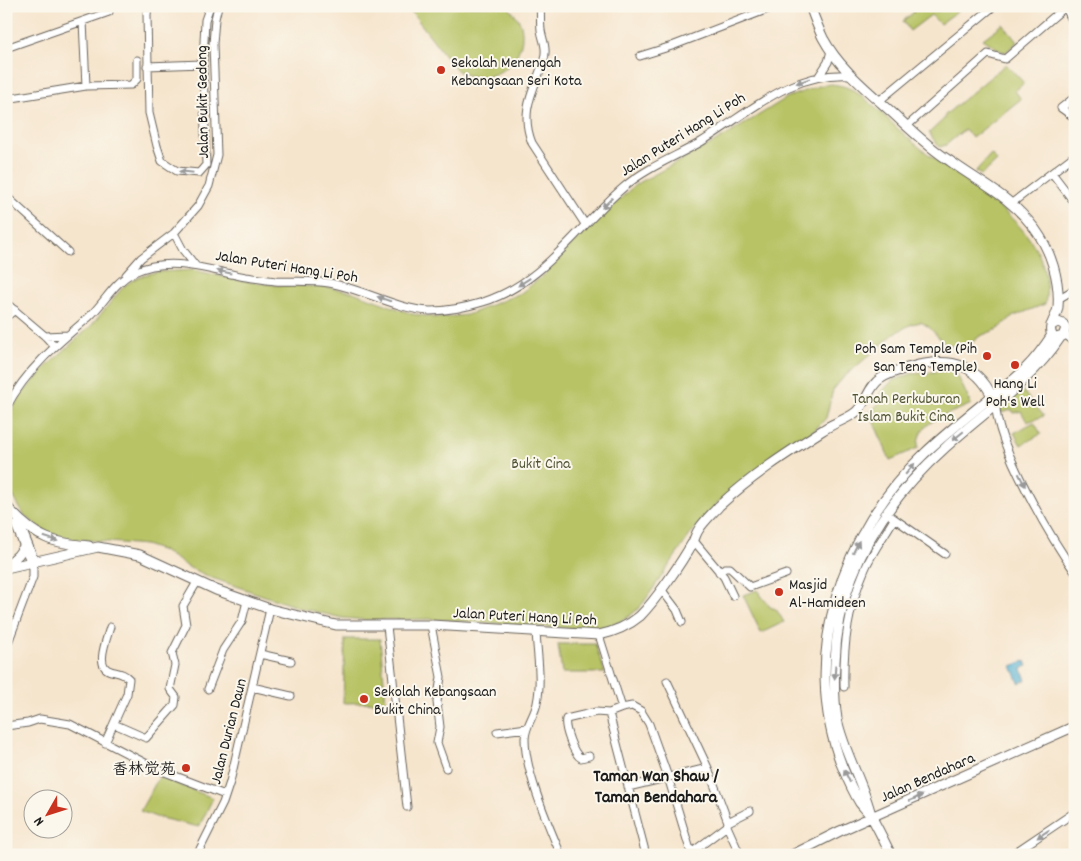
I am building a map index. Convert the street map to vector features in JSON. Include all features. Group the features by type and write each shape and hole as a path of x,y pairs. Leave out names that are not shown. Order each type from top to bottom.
{"main road":[{"path":"810,6 831,51 851,75 950,162 1012,203 1034,229 1050,254 1058,299 1057,310 1050,330 1059,336"},
{"path":"994,401 1004,388 1025,370 1066,328 1057,310"},
{"path":"1051,325 1056,322 1063,324"},
{"path":"891,855 872,817 860,803 842,765 829,722 824,683 824,662 828,626 838,589 867,525 887,513 918,472 994,401 1034,370 1059,336"},
{"name":"Jalan Puteri Hang Li Poh","path":"6,567 33,563 98,547 140,555 197,582 270,609 336,625 431,625 599,635 610,632 640,615 661,589 694,541 699,528 719,506 788,452 826,428 855,413 876,382 890,373 924,364 949,362 967,367 983,380 994,401"},
{"path":"983,380 994,386 1004,388"},
{"path":"12,512 26,526 42,537 67,544 98,547"},
{"path":"6,567 24,547"},
{"name":"Jalan Bendahara","path":"792,855 1075,726"}],"street":[{"path":"148,6 149,113 160,155 162,161 177,171 199,173 206,165 203,64 205,20 210,6"},
{"name":"Jalan Bukit Gedong","path":"120,280 141,258 174,233 198,206 209,186 217,155 213,58 215,19 218,6"},
{"path":"540,6 546,53 530,99 526,119 527,131 540,156 585,224"},
{"path":"640,56 672,46 776,6"},
{"path":"879,101 994,6"},
{"path":"907,126 988,54 1005,59 1065,7 1074,23"},
{"path":"6,48 109,12"},
{"path":"83,22 86,86"},
{"path":"819,76 828,62 831,51"},
{"path":"148,66 203,64 213,58"},
{"path":"6,99 86,86 132,85 137,79 137,60"},
{"path":"203,64 213,70"},
{"name":"Jalan Puteri Hang Li Poh","path":"6,408 20,385 42,358 91,315 120,280 134,272 164,264 195,265 274,281 310,281 342,286 417,309 431,311 456,308 490,300 506,293 542,270 585,224 637,177 703,141 785,88 819,76 851,75"},
{"path":"1075,97 1061,108 1075,118"},
{"path":"1012,203 1075,155"},
{"path":"1052,173 1075,203"},
{"path":"6,196 68,252"},
{"path":"174,233 183,250 195,265"},
{"path":"1058,299 1075,289"},
{"path":"6,303 46,336 54,346"},
{"path":"6,317 14,310"},
{"path":"46,336 67,335"},
{"path":"42,358 47,347 46,336"},
{"path":"1059,336 1075,343"},
{"path":"994,401 997,418 1011,458 1045,525 1075,572"},
{"path":"6,503 19,521 33,563 33,576 6,648"},
{"path":"12,512 24,547 33,563"},
{"path":"844,687 843,656 852,605 887,513 944,554"},
{"path":"694,541 727,582 733,596"},
{"path":"719,572 725,568 730,568 750,587 786,574"},
{"path":"114,724 146,738 175,704 176,697 170,688 175,665 172,653 186,624 183,606 197,582"},
{"path":"661,589 677,610 682,622"},
{"path":"208,689 223,650 242,621 247,600"},
{"name":"Jalan Durian Daun","path":"196,855 213,824 225,796 270,609"},
{"path":"431,625 441,677 437,702 440,727 437,743 446,768"},
{"path":"387,626 407,807"},
{"path":"105,743 127,694 129,679 125,675 106,670 102,666 110,627"},
{"path":"536,631 539,693 536,711 527,728 525,739 534,781 561,855"},
{"path":"599,635 622,708"},
{"path":"260,654 291,661"},
{"path":"667,681 708,768 740,855"},
{"path":"252,687 291,696"},
{"path":"589,756 581,758 575,753 565,720 577,715 596,712 609,713 632,706 641,711 649,724 691,852 727,824 750,812"},
{"path":"609,713 646,855"},
{"path":"6,726 40,719 70,724 158,770 225,796"},
{"path":"497,732 527,728"},
{"path":"628,787 708,768"},
{"path":"1011,855 1072,814 1075,824"}],"green space":[{"path":"407,6 508,6 521,25 522,38 519,50 514,60 506,68 495,74 484,77 460,72 456,70"},
{"path":"910,6 931,6 937,12 944,6 965,6 940,24 931,15 910,31 903,21 914,12"},
{"path":"1003,24 1017,42 1006,52 1001,51 983,39"},
{"path":"1006,64 1024,83 1015,91 1021,99 972,138 965,129 946,145 939,147 929,133 944,119 945,115"},
{"name":"Bukit Cina","path":"831,84 853,90 913,142 1013,219 1026,234 1042,262 1046,283 1045,304 1012,317 998,329 980,336 965,348 945,344 929,327 921,322 912,324 895,333 843,378 833,390 826,418 816,429 717,503 692,532 644,602 634,613 622,621 593,630 430,619 365,620 342,618 300,608 212,578 190,568 163,551 145,545 74,539 46,532 24,515 6,484 6,423 20,396 48,365 91,326 124,286 133,280 157,272 193,270 243,281 275,285 326,287 353,292 412,314 438,318 467,315 521,293 544,275 568,248 635,185 722,138 788,97 819,86"},
{"path":"991,154 997,161 982,175 975,172"},
{"name":"Tanah Perkuburan Islam Bukit Cina","path":"955,370 971,404 936,419 923,430 919,438 918,448 890,460 870,413 878,404 882,391 892,381 911,374"},
{"path":"1021,389 1044,416 1027,422 1021,411 1014,413 1012,410 1000,413 1000,406"},
{"path":"1034,422 1041,434 1021,445 1014,433"},
{"path":"757,590 770,607 776,609 784,622 761,633 743,595"},
{"path":"345,639 380,639 386,702 343,703"},
{"path":"558,644 595,644 605,673 562,673"},
{"path":"159,777 213,798 199,827 156,817 140,811"}],"water":[{"path":"1025,661 1027,666 1022,669 1026,680 1019,683 1012,666"}],"place":[{"name":"Sekolah Menengah Kebangsaan Seri Kota","path":"441,70"},
{"name":"Poh Sam Temple (Pih San Teng Temple)","path":"987,356"},
{"name":"Hang Li Poh's Well","path":"1015,365"},
{"name":"Masjid Al-Hamideen","path":"779,592"},
{"name":"Sekolah Kebangsaan Bukit China","path":"364,699"},
{"name":"香林觉苑","path":"186,768"}],"district":[{"name":"Taman Wan Shaw / Taman Bendahara","path":"656,785"}]}
